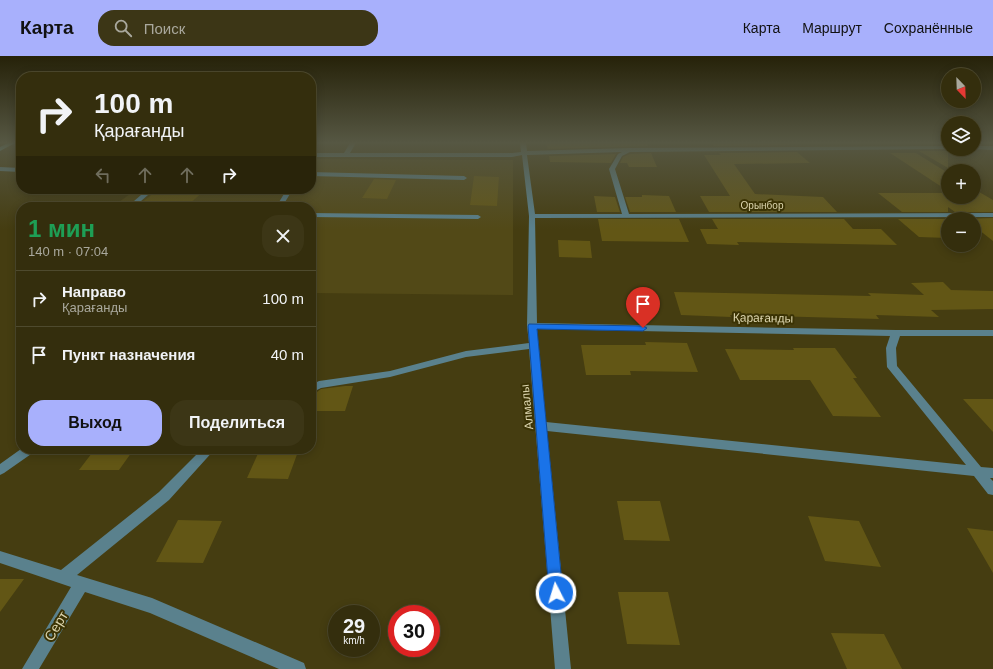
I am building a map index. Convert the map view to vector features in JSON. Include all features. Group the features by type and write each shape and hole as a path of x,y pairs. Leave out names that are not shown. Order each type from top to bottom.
{"street":[{"name":"Алмалы","path":"526,172 532,216 532,326 563,669"},
{"path":"613,172 626,215"},
{"path":"316,174 464,178"},
{"path":"136,202 146,194"},
{"path":"316,216 478,217"},
{"name":"Орынбор","path":"532,216 993,216"},
{"name":"Қарағанды","path":"532,326 896,333 993,333"},
{"path":"896,333 891,348 892,367 993,490"},
{"path":"316,386 390,374 466,354 534,345"},
{"path":"542,426 993,473"},
{"path":"0,470 23,454"},
{"path":"63,578 164,496 204,454"},
{"path":"0,557 152,606 298,669"},
{"name":"Серт","path":"30,669 82,583"}],"shaded area":[{"path":"316,172 513,172 513,295 316,293 316,202 119,202 130,194 316,194"}],"building":[{"path":"715,172 739,172 755,194 823,197 837,212 709,212 700,196 730,196"},
{"path":"918,172 941,172 941,186"},
{"path":"474,176 499,177 497,206 470,205"},
{"path":"374,179 396,180 387,199 362,198"},
{"path":"878,193 941,193 941,204 981,204 981,193 993,200 993,212 955,212 948,207 948,212 902,212"},
{"path":"153,194 200,194 192,202 142,202"},
{"path":"642,195 669,196 676,212 630,212 625,197 642,197"},
{"path":"594,196 615,197 620,212 597,212"},
{"path":"981,218 993,218 993,241 981,232"},
{"path":"598,219 679,219 689,242 602,241"},
{"path":"712,219 844,219 853,229 881,229 897,245 737,242 739,245 707,244 700,229 718,229"},
{"path":"898,219 941,219 941,238 919,237"},
{"path":"558,240 590,241 592,258 559,257"},
{"path":"943,282 951,290 993,291 993,309 931,310 939,317 876,315 879,319 681,315 674,292 871,296 868,293 924,295 911,283"},
{"path":"645,342 687,343 698,372 630,371 631,375 586,375 581,345 646,345"},
{"path":"793,348 835,348 857,378 853,378 881,417 833,416 810,380 740,380 725,349 794,350"},
{"path":"353,386 345,411 316,411 316,394 321,389"},
{"path":"963,399 993,399 993,432"},
{"path":"91,454 130,454 119,470 79,470"},
{"path":"258,454 297,454 288,479 247,478"},
{"path":"617,501 660,501 670,541 624,540"},
{"path":"808,516 859,521 881,567 825,561"},
{"path":"178,520 222,521 203,563 156,562"},
{"path":"967,528 993,531 993,573"},
{"path":"0,579 24,579 0,612"},
{"path":"618,592 668,592 680,645 627,644"},
{"path":"831,633 884,634 902,669 847,669"}],"route":[{"path":"556,593 532,326 643,328"}]}
